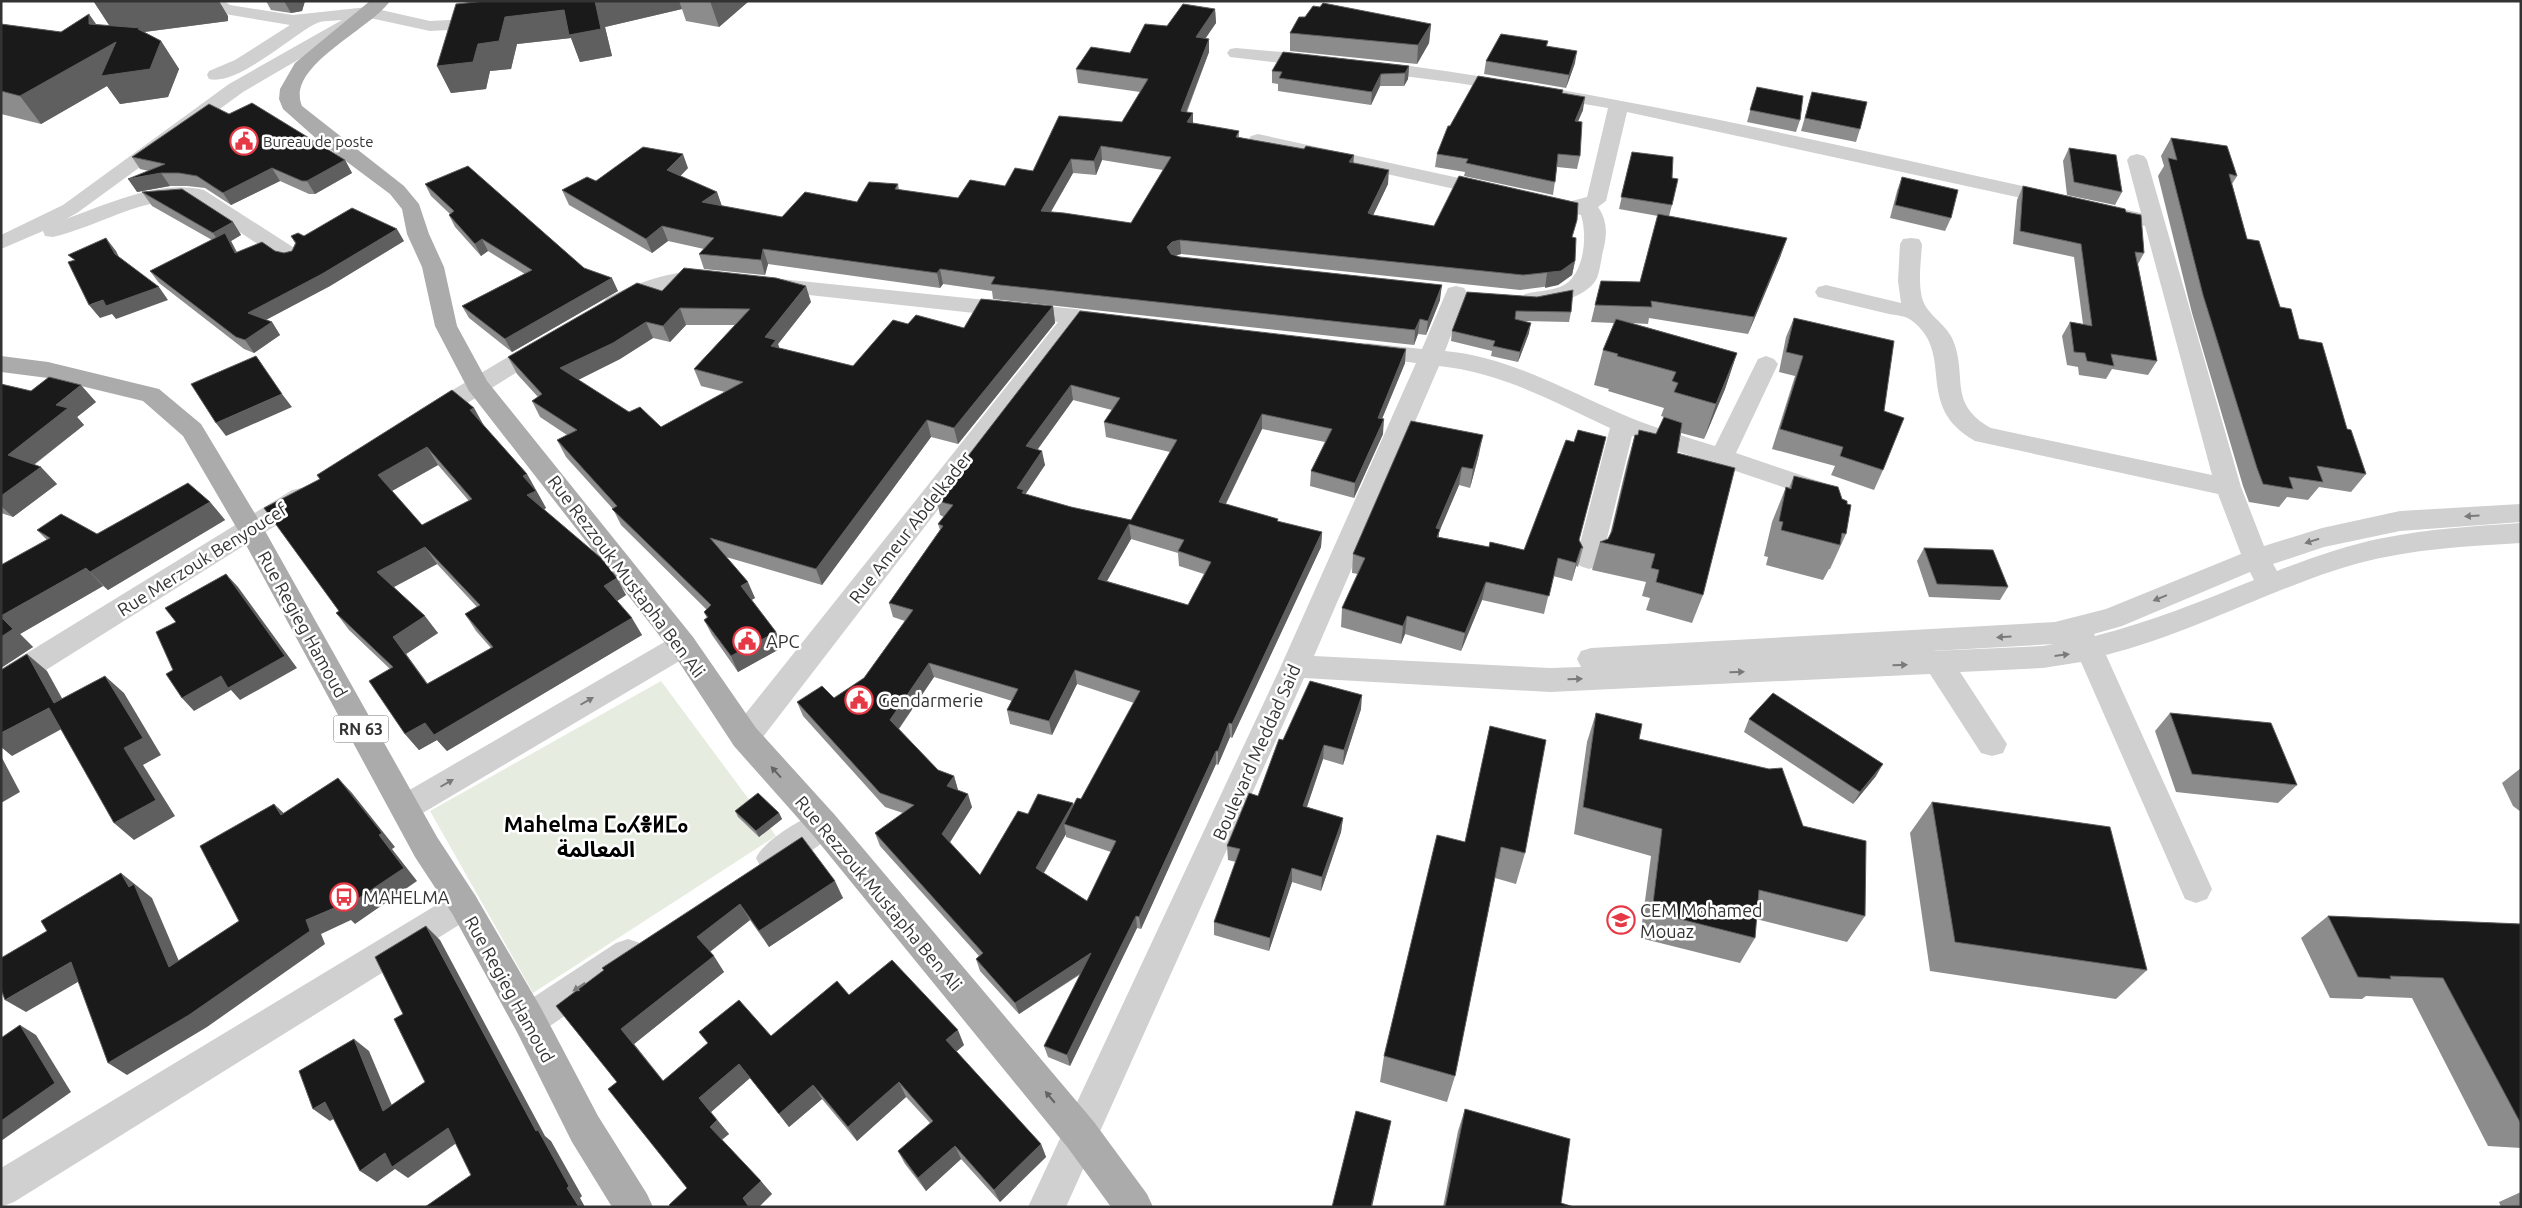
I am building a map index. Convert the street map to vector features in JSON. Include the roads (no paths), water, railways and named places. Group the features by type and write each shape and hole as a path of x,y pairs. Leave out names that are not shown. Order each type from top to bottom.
{"main road":[{"name":"Rue Rezzouk Mustapha Ben Ali","path":"375,7 302,67 289,89 289,99 293,109 397,190 412,208 418,234 433,267 446,326 478,384 683,645 745,738 823,824 1081,1135 1134,1207"},
{"name":"Rue Regieg Hamoud","path":"1,364 48,370 151,395 192,430 251,529 404,808 464,905 529,1020 585,1129 634,1207"}],"street":[{"path":"211,1 225,9 293,20 312,19 375,7 430,26 456,26 501,21"},
{"path":"216,75 242,64 339,1"},
{"path":"1,243 70,209 236,88 375,7"},
{"path":"1236,53 1429,73 1619,104 2154,222"},
{"path":"1575,208 1596,201 1619,104"},
{"path":"1258,140 1510,195"},
{"path":"2137,160 2228,487 2256,559 2270,584"},
{"path":"1,248 154,198 184,191 198,194 291,256"},
{"path":"1510,298 1537,299 1567,293 1586,278 1596,229 1590,211 1549,204"},
{"path":"1911,244 1910,293 1919,314 1940,337 1953,408 1962,423 1972,430 1996,438 2228,487"},
{"path":"593,316 651,285 690,276 1134,323"},
{"path":"1826,292 1919,314"},
{"name":"Boulevard Meddad Said","path":"1047,1207 1295,666 1430,359 1456,293"},
{"name":"Rue Ameur Abdelkader","path":"745,738 1075,316"},
{"path":"410,427 560,336"},
{"path":"1342,348 1430,359 1459,360 1520,377 1623,424 1825,492 1837,503 1839,510"},
{"path":"1722,457 1766,364"},
{"path":"1589,559 1623,424"},
{"name":"Rue Merzouk Benyoucef","path":"1,684 318,486"},
{"path":"1295,666 1565,679 2043,657 2082,639 2112,618 2256,559 2322,538 2400,521 2521,513"},
{"path":"1509,676 1562,661 2034,636 2082,639 2132,637 2339,559 2419,540 2521,533"},
{"path":"2082,639 2196,889"},
{"path":"404,808 683,645"},
{"path":"1938,663 1992,744"},
{"path":"750,873 823,824"},
{"path":"1,1189 464,905"},
{"path":"529,1020 652,938"}],"place":[{"name":"Bureau de poste","path":"244,141"},
{"name":"APC","path":"747,641"},
{"name":"Gendarmerie","path":"859,700"},
{"name":"MAHELMA","path":"344,897"},
{"name":"CEM Mohamed Mouaz","path":"1621,920"}],"district":[{"name":"Mahelma ⵎⴰⵃⴻⵍⵎⴰ المعالمة","path":"596,836"}]}
